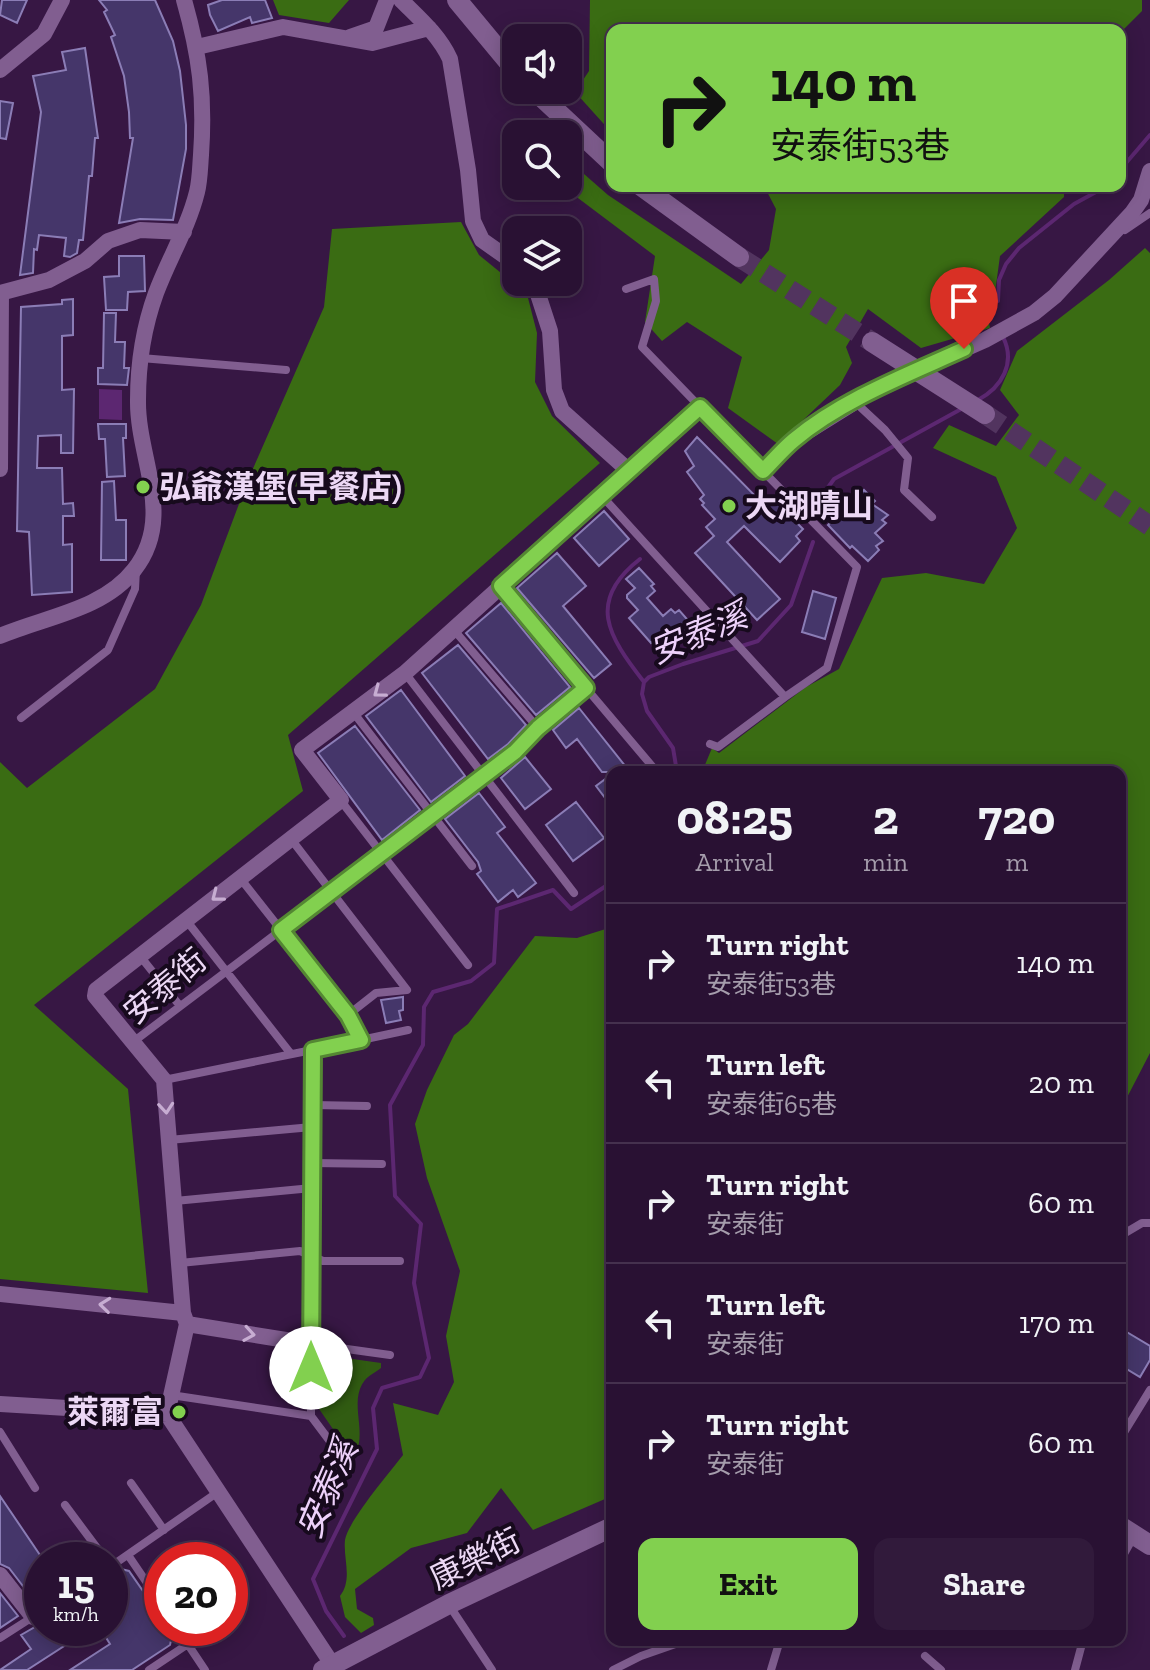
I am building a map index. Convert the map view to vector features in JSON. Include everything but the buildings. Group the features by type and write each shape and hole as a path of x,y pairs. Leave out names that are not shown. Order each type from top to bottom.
{"street":[{"path":"0,70 44,34 62,0"},
{"path":"0,636 87,604 117,587 136,569 154,531 155,507 138,403 140,358 156,294 184,232 198,189 204,115 197,47 184,0"},
{"path":"345,38 376,28 387,0"},
{"path":"401,0 444,46 454,73 471,209 477,232 502,254"},
{"path":"457,0 502,54"},
{"path":"197,47 283,27 372,43 429,28"},
{"path":"548,104 606,158"},
{"path":"341,800 302,750 405,673 700,407 763,471 794,440 879,387 985,340 1034,313 1055,296 1141,200 1150,171"},
{"path":"649,192 739,257"},
{"path":"0,469 0,293 49,280 85,261 108,241 140,230 184,232"},
{"path":"539,296 550,331 554,390 562,411 629,471"},
{"path":"872,342 985,414"},
{"path":"501,586 586,688"},
{"name":"安泰街","path":"281,930 515,752 538,728 586,688"},
{"name":"安泰街","path":"164,1080 95,996 96,990 341,800"},
{"path":"0,1294 185,1318 311,1344 313,1050 361,1040 348,1015 281,930"},
{"path":"164,1080 185,1318 167,1414 334,1666"},
{"path":"0,1404 167,1414"},
{"name":"康樂街","path":"334,1666 449,1604 606,1530"},
{"path":"0,1575 24,1600"}],"lane":[{"path":"1104,244 1150,213"},
{"path":"626,289 654,279 657,285 656,301 642,347 700,407"},
{"path":"140,358 286,370"},
{"path":"854,402 885,430 908,458 904,490 932,517"},
{"path":"710,744 718,747 827,668 857,567 763,471"},
{"path":"602,495 785,697"},
{"path":"21,718 108,650 135,589 136,569"},
{"path":"454,629 538,728"},
{"path":"405,673 574,893"},
{"path":"586,688 652,766"},
{"path":"353,712 472,866"},
{"path":"341,800 468,965"},
{"path":"291,839 407,990 376,993 348,1015"},
{"path":"240,878 281,930"},
{"path":"186,920 291,1054"},
{"name":"安泰街","path":"133,1042 281,930"},
{"path":"140,956 180,1006"},
{"path":"361,1040 408,1030"},
{"path":"164,1080 313,1050"},
{"path":"312,1105 367,1106"},
{"path":"169,1140 312,1127"},
{"path":"312,1163 382,1164"},
{"path":"174,1201 312,1188"},
{"path":"1126,1232 1142,1223 1150,1223"},
{"path":"179,1263 300,1251 323,1261 400,1261"},
{"path":"350,1468 311,1416 311,1344 390,1355"},
{"path":"1126,1429 1150,1390"},
{"path":"171,1395 311,1416"},
{"path":"0,1432 35,1488"},
{"path":"131,1483 164,1530"},
{"path":"144,1579 128,1555 219,1491"},
{"path":"65,1505 93,1542"},
{"path":"449,1604 492,1670"},
{"path":"0,1638 24,1623"},
{"path":"149,1670 185,1646"},
{"path":"189,1646 205,1670"},
{"path":"613,1670 670,1646"},
{"path":"771,1670 778,1646"},
{"path":"1075,1670 1081,1646"},
{"path":"925,1656 941,1670"}],"green space":[{"path":"273,0 349,0 329,23 279,15"},
{"path":"590,0 1142,0 1142,11 1126,27 1126,24 606,24 606,126 582,100 582,82 589,71"},
{"path":"582,172 608,195 741,284 769,250 776,209 767,192 1064,192 1064,197 1000,256 994,300 985,304 990,328 921,348 868,309 846,347 852,363 840,385 778,444 728,408 742,357 687,322 662,341 645,322 655,256 581,200"},
{"path":"461,222 479,255 502,274 502,296 528,296 537,333 535,382 552,416 600,463 288,735 303,791 34,1005 128,1089 148,1293 0,1279 0,762 27,788 155,689 201,605 248,480 324,307 332,229"},
{"path":"1145,248 1150,253 1150,1053 1126,1099 1126,766 704,766 712,748 719,753 806,687 839,669 882,578 926,573 984,584 1017,528 996,477 933,448 949,425 996,446 1019,415 1000,390 1017,351"},
{"path":"606,929 606,1499 533,1530 501,1488 467,1533 411,1548 355,1589 357,1609 373,1618 374,1625 361,1633 345,1617 340,1596 347,1576 345,1540 361,1509 403,1455 393,1403 438,1415 454,1382 446,1336 460,1271 427,1178 415,1124 427,1090 454,1035 468,1024 535,936 577,938"},
{"path":"317,1354 381,1363 381,1368 366,1378 360,1389 360,1439 353,1458 317,1406"}],"shaded area":[{"path":"99,389 122,390 122,420 99,419"}],"waterway":[{"name":"安泰溪","path":"1126,163 1150,135"},
{"name":"安泰溪","path":"998,301 999,280 1006,264 1019,248 1074,204 1096,192"},
{"name":"安泰溪","path":"978,400 994,388 1004,373 1008,356 1003,337"},
{"name":"安泰溪","path":"812,510 834,479 963,408"},
{"name":"安泰溪","path":"676,766 673,748 647,711 642,694 644,682 649,677 683,664 758,641 791,605 813,542"},
{"path":"640,559 623,574 613,589 608,604 608,619 621,649 644,682"},
{"name":"安泰溪","path":"344,1636 326,1611 313,1579 377,1449 373,1408 382,1388 420,1377 429,1358 414,1283 421,1224 395,1196 390,1105 423,1045 424,1007 433,992 471,981 494,963 497,909 553,890 571,909 606,886"}],"tunnel":[{"path":"739,257 872,342"},
{"path":"985,414 1150,526"}],"place":[{"name":"弘爺漢堡(早餐店)","path":"143,487"},
{"name":"大湖晴山","path":"729,506"},
{"name":"萊爾富","path":"179,1412"}],"route":[{"path":"311,1368 313,1050 361,1040 348,1015 281,930 515,752 538,728 586,688 501,586 700,407 763,471 812,427 879,387 964,349"}]}
